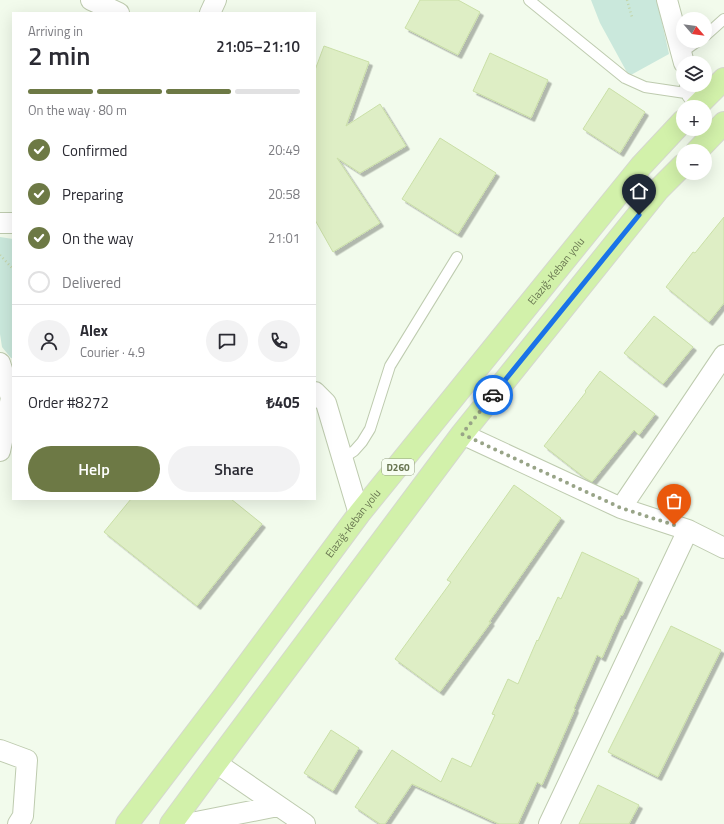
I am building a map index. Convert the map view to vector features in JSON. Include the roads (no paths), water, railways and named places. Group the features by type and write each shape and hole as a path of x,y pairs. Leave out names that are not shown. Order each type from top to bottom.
{"highway":[{"path":"694,97 724,79"},
{"path":"704,144 724,123"},
{"name":"Elazığ-Keban yolu","path":"127,824 230,689 359,514 641,166 676,128"},
{"name":"D260","path":"171,824 462,434 658,190 676,172"}],"street":[{"path":"91,0 117,12"},
{"path":"210,12 216,0"},
{"path":"667,0 682,56"},
{"path":"0,223 12,223"},
{"path":"621,508 724,355"},
{"path":"0,363 8,397 0,451"},
{"path":"316,393 326,403 359,514"},
{"path":"462,434 621,508 688,530 724,548"},
{"path":"549,824 688,530"},
{"path":"0,750 27,760 23,816 18,824"},
{"path":"216,763 305,824"},
{"path":"186,824 278,806"}],"lane":[{"path":"529,0 625,78 645,87 694,97"},
{"path":"712,30 724,20"},
{"path":"685,56 692,48"},
{"path":"343,458 354,451 370,429 390,366 457,257"}]}
